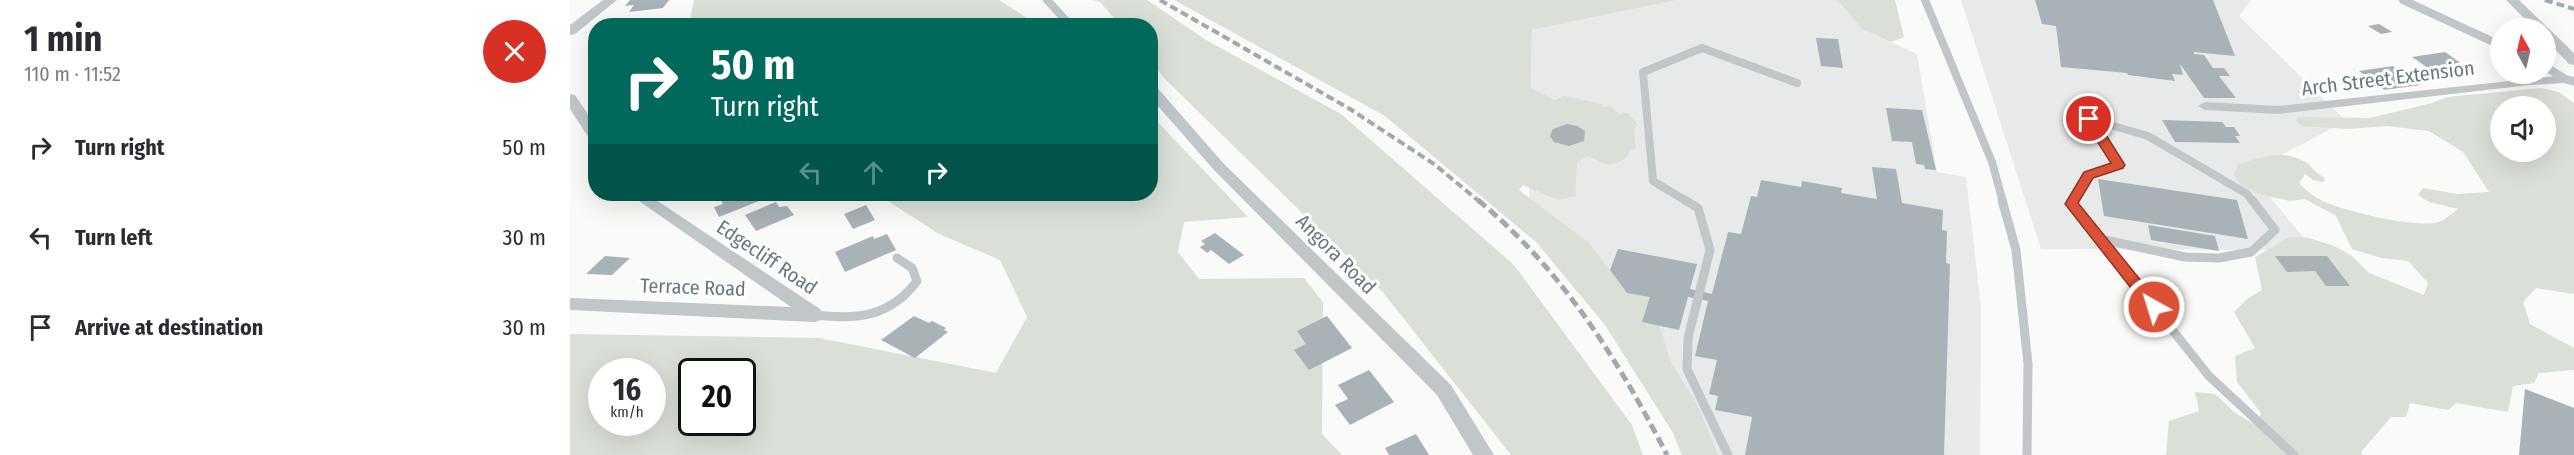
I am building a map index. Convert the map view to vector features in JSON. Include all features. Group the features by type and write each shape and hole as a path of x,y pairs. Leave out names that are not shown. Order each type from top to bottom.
{"street":[{"path":"570,31 611,0"},
{"path":"2512,0 2531,18"},
{"path":"2556,43 2574,61"},
{"name":"Arch Street Extension","path":"2205,106 2278,110 2530,81 2570,81"},
{"name":"Angora Road","path":"1158,97 1219,167 1444,390 1484,455"},
{"path":"570,98 588,126"},
{"name":"Edgecliff Road","path":"647,201 815,315"},
{"name":"Terrace Road","path":"570,304 815,315"}],"lane":[{"path":"1047,0 1064,18"},
{"path":"1925,0 1992,162 2016,250 2028,364 2026,455"},
{"path":"2403,0 2490,40"},
{"path":"2425,0 2432,13"},
{"path":"1728,455 1687,369 1688,338 1710,250 1698,208 1653,181 1643,72 1702,48 1797,83"},
{"path":"2556,73 2570,81"},
{"path":"2100,239 2185,257 2219,258 2251,252 2275,230 2247,195 2148,136 2089,119 2118,165 2088,175 2072,204 2209,376 2294,455"},
{"path":"815,315 835,318 876,314 909,294 917,281 912,268 897,258"}],"shaded area":[{"path":"694,0 999,0 1027,18 690,18"},
{"path":"1093,0 1147,0 1206,40 1341,114 1514,265 1632,425 1643,455 1511,455 1382,291 1158,70 1158,18 1114,18 1100,2"},
{"path":"1174,0 1677,0 1532,30 1531,88 1555,100 1564,96 1602,104 1603,107 1611,106 1619,114 1628,113 1638,125 1634,130 1636,148 1629,150 1628,156 1622,160 1608,164 1587,156 1577,163 1575,196 1558,200 1523,185 1519,190 1589,243 1627,293 1650,297 1670,360 1699,408 1718,455 1682,455 1673,433 1605,325 1536,242 1385,116"},
{"path":"1677,0 1837,0 1862,29 1917,54 1937,172 1966,177 1981,308 1980,455 1712,455 1529,207 1532,30"},
{"path":"1837,0 1895,0 1904,37 1891,42 1862,29"},
{"path":"1961,0 2251,0 2239,16 2346,121 2249,172 2314,250 2041,249"},
{"path":"2541,88 2559,92 2574,103 2574,294 2536,288 2523,302 2530,324 2574,348 2574,370 2539,373 2534,383 2513,386 2508,412 2456,403 2448,410 2410,403 2406,417 2391,417 2361,452 2363,455 2166,455 2169,421 2199,411 2195,392 2215,394 2234,412 2257,426 2261,413 2237,382 2235,356 2255,348 2234,312 2247,299 2262,290 2255,257 2290,237 2309,238 2334,246 2352,256 2369,273 2424,295 2428,283 2408,261 2381,258 2352,249 2336,216 2305,199 2290,201 2262,195 2242,186 2233,175 2239,164 2273,155 2298,158 2325,178 2323,182 2313,180 2305,174 2299,183 2312,195 2327,203 2358,213 2396,221 2439,222 2458,209 2429,202 2418,195 2423,188 2457,194 2489,192 2463,152 2429,131 2387,126 2348,129 2302,126 2296,121 2298,117 2370,118 2432,103 2447,97"},
{"path":"1158,122 1248,217 1184,222 1178,252 1199,279 1304,278 1323,302 1322,434 1342,455 570,455 570,334 819,338 996,373 1027,317 1000,260 939,234 888,201 1158,201"}],"building":[{"path":"630,0 669,0 663,8 629,12 634,5 625,6"},
{"path":"2035,0 2213,0 2235,56 2194,52 2194,54 2204,55 2213,68 2224,68 2230,76 2219,76 2236,98 2204,98 2180,64 2183,75 2172,74 2175,81 2128,75 2127,73 2061,67 2056,26 2042,24"},
{"path":"2379,24 2392,32 2381,34 2368,26"},
{"path":"1816,38 1838,39 1843,68 1821,66"},
{"path":"2445,52 2462,64 2428,68 2412,57"},
{"path":"2393,66 2420,85 2384,90 2359,71"},
{"path":"1886,108 1922,110 1936,170 1925,169 1924,165 1916,164 1912,142 1892,141"},
{"path":"2162,120 2222,122 2226,127 2234,127 2240,136 2235,136 2240,143 2175,142"},
{"path":"1567,124 1585,131 1584,141 1569,146 1554,142 1550,136 1553,129"},
{"path":"1872,167 1896,169 1902,203 1943,210 1942,230 1947,231 1946,263 1950,264 1944,455 1745,455 1752,417 1715,410 1718,396 1709,394 1717,360 1695,356 1708,301 1688,297 1679,330 1642,322 1650,297 1627,293 1610,270 1618,249 1697,264 1690,289 1712,294 1728,232 1741,234 1751,196 1757,197 1761,180 1801,187 1802,181 1842,188 1841,193 1877,199"},
{"path":"2098,179 2237,200 2248,239 2104,216"},
{"path":"721,201 759,201 719,217 714,207 723,204"},
{"path":"776,202 779,207 787,206 794,215 756,231 745,215"},
{"path":"866,205 875,220 853,229 844,214"},
{"path":"2148,225 2215,236 2219,251 2151,240"},
{"path":"1215,233 1244,255 1229,264 1211,250 1207,253 1200,247 1205,244 1201,241"},
{"path":"887,234 896,250 845,272 835,252 873,236 874,239"},
{"path":"605,256 630,258 612,275 586,274"},
{"path":"2275,256 2327,256 2350,286 2326,286 2315,271 2287,272"},
{"path":"914,316 929,323 932,321 946,328 944,330 948,332 915,358 881,340"},
{"path":"1327,316 1352,348 1309,370 1294,350 1306,344 1297,331"},
{"path":"1369,370 1394,402 1350,425 1335,405 1348,399 1338,385"},
{"path":"2525,389 2574,408 2574,455 2519,455"},
{"path":"1416,434 1429,455 1389,455 1385,448"}],"railway":[{"path":"1160,0 1350,109 1434,164 1480,202"},
{"path":"2545,0 2574,9"},
{"path":"1478,200 1536,256 1586,318 1608,350 1667,455"}],"route":[{"path":"2089,119 2118,165 2088,175 2072,204 2154,307"}]}
